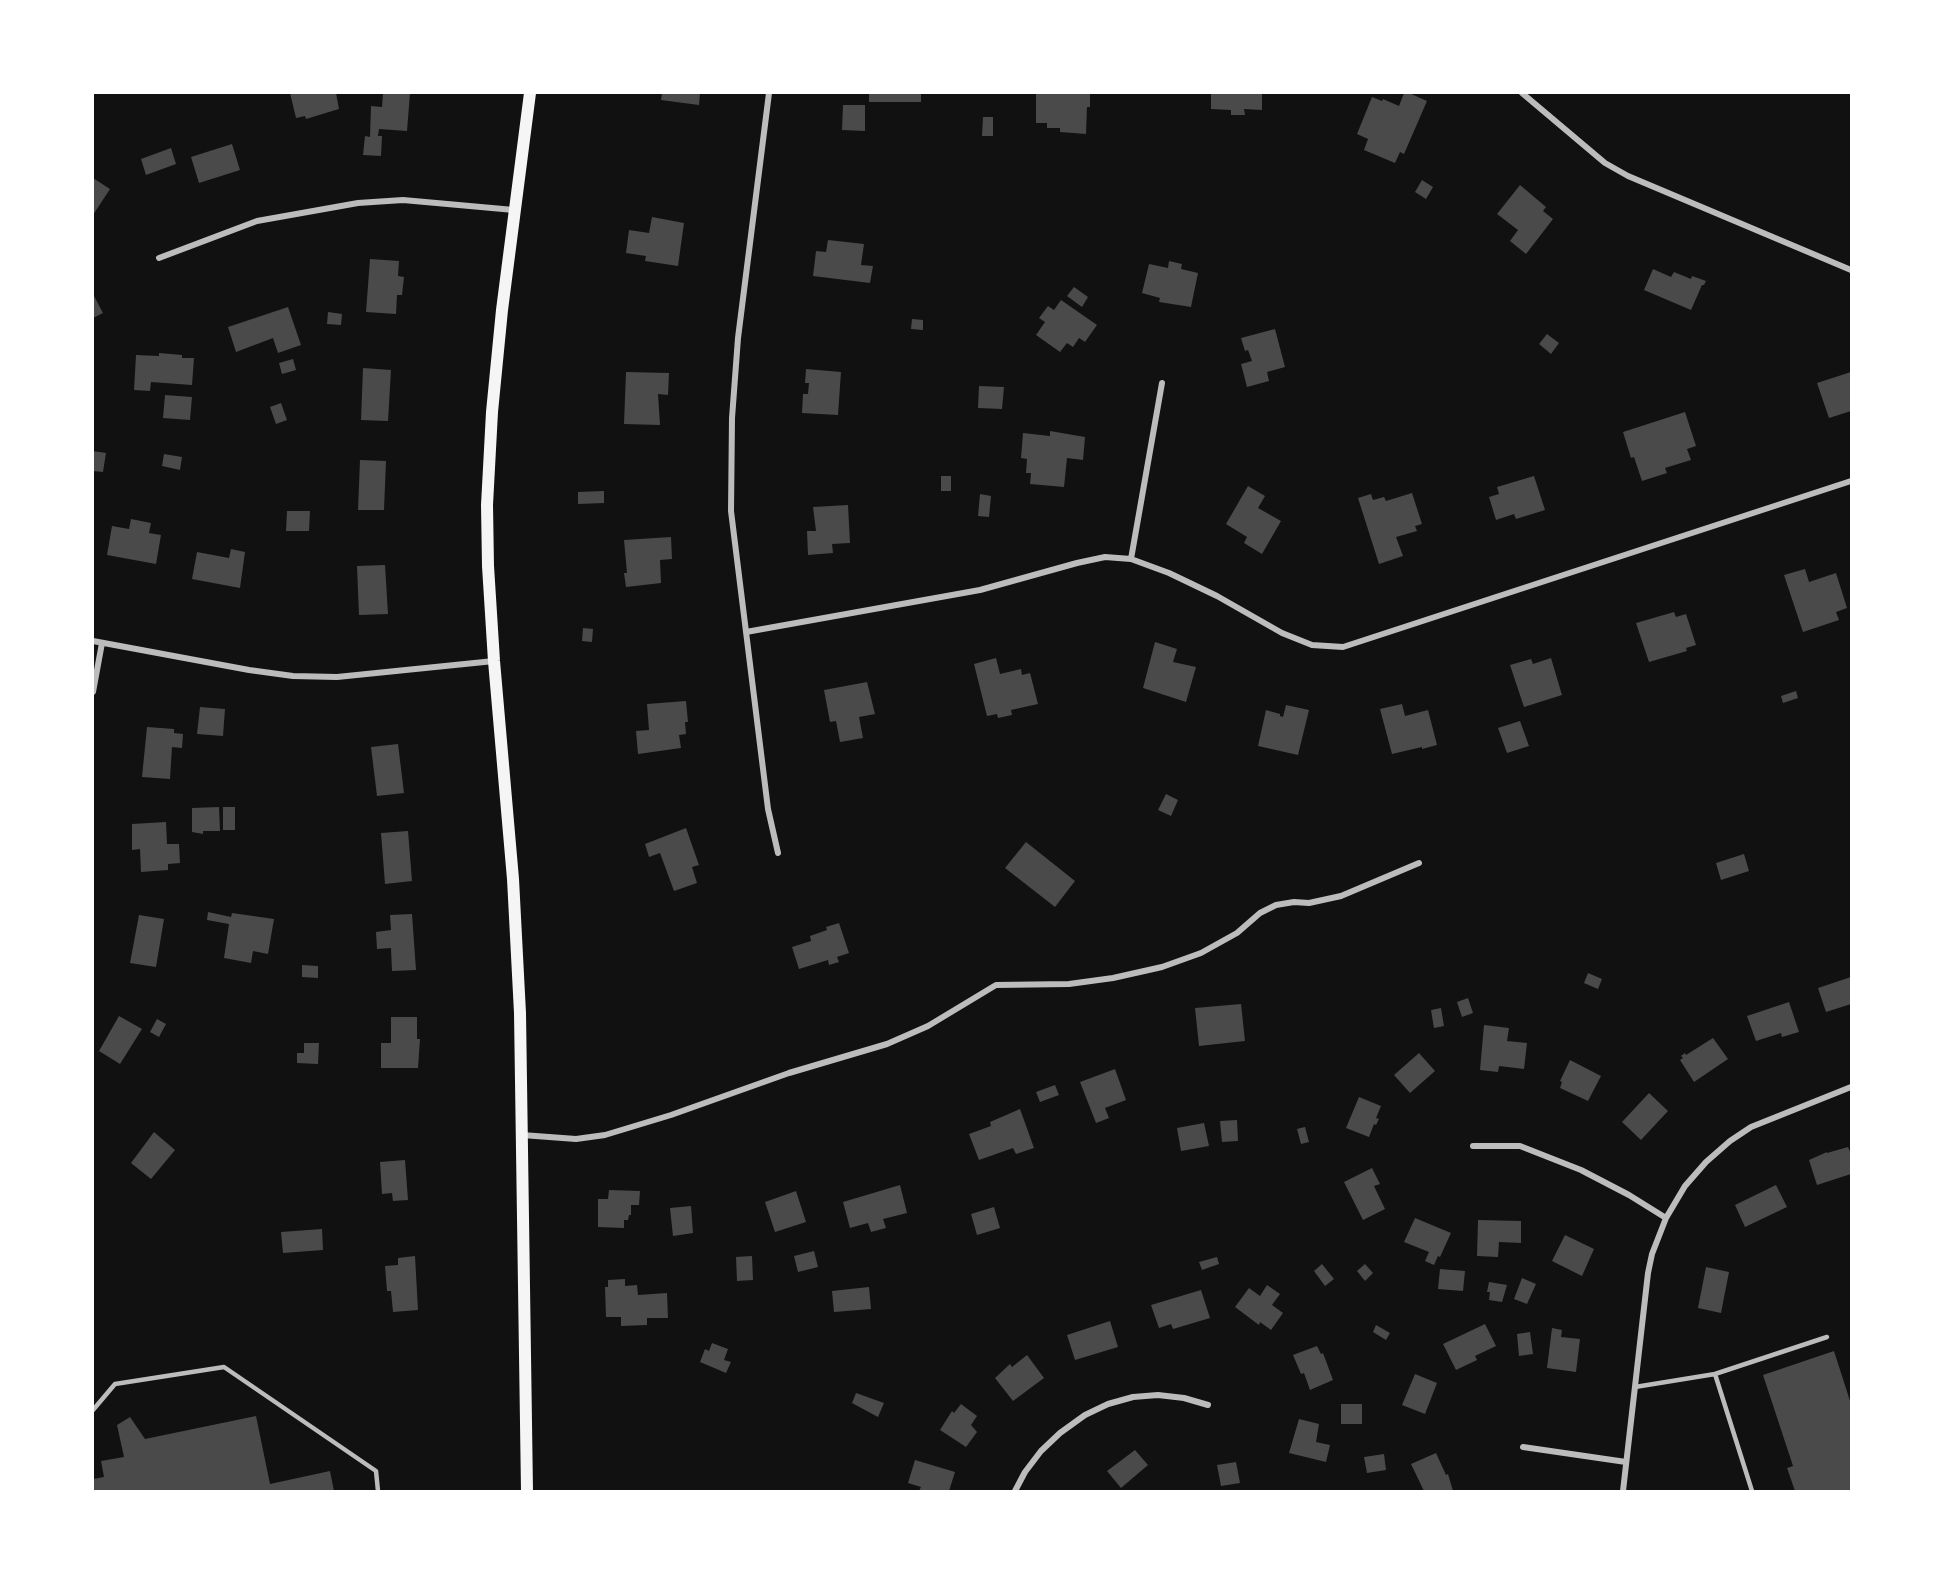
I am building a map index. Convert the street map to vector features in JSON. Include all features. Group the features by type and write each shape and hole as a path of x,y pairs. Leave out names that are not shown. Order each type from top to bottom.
{"main road":[{"path":"527,1491 520,1013 513,879 494,661 487,505 492,412 514,210 530,93"}],"street":[{"path":"769,93 738,338 732,418 731,512 768,809 778,853"},
{"path":"1522,93 1605,164 1628,176 1851,270"},
{"path":"159,258 257,221 358,203 403,200 514,210"},
{"path":"1131,558 1162,383"},
{"path":"746,632 980,590 1105,557 1131,558 1168,573 1217,596 1282,633 1312,645 1343,647 1851,481"},
{"path":"93,641 293,676 337,677 494,661"},
{"path":"93,692 102,643"},
{"path":"522,1134 576,1139 605,1135 671,1115 789,1073 888,1044 928,1026 996,984 1069,984 1113,978 1162,967 1201,953 1236,933 1260,913 1276,905 1294,902 1309,903 1341,896 1419,863"},
{"path":"1623,1491 1648,1273 1652,1254 1666,1218 1685,1186 1706,1162 1730,1141 1751,1127 1851,1087"},
{"path":"1473,1146 1520,1146 1581,1170 1629,1195 1666,1218"},
{"path":"1015,1491 1025,1472 1041,1451 1060,1433 1085,1415 1108,1404 1133,1397 1158,1395 1184,1398 1208,1405"},
{"path":"1523,1447 1626,1462"}],"lane":[{"path":"1635,1387 1715,1374 1827,1337"},
{"path":"93,1410 115,1384 225,1366 376,1471 378,1491"},
{"path":"1715,1374 1752,1491"}],"building":[{"path":"290,93 336,93 339,109 306,119 305,116 296,118"},
{"path":"383,93 410,93 407,131 379,129 378,136 382,136 381,156 363,155 365,136 370,137 371,106 382,107"},
{"path":"662,93 700,93 699,105 661,100"},
{"path":"869,93 921,93 921,102 869,102"},
{"path":"1036,93 1090,93 1086,134 1060,132 1060,128 1047,128 1047,123 1036,123"},
{"path":"1211,93 1262,93 1262,110 1244,109 1245,115 1231,115 1231,110 1211,109"},
{"path":"1404,93 1427,101 1404,154 1400,152 1395,163 1364,150 1368,139 1357,134 1372,97 1399,106"},
{"path":"843,105 865,105 865,131 842,130"},
{"path":"983,117 993,117 993,136 982,136"},
{"path":"232,144 240,170 199,183 191,157"},
{"path":"171,148 176,164 146,175 141,159"},
{"path":"93,178 110,189 93,215"},
{"path":"1422,180 1433,187 1426,199 1415,192"},
{"path":"1520,185 1546,207 1543,211 1553,219 1526,254 1510,241 1518,230 1497,214"},
{"path":"652,217 684,223 678,266 645,261 646,256 626,253 629,230 649,233"},
{"path":"828,240 864,244 861,265 873,266 870,283 813,276 816,251 826,252"},
{"path":"370,259 399,261 398,276 404,277 402,295 397,295 396,314 366,312"},
{"path":"1169,261 1182,264 1181,269 1198,273 1191,307 1159,302 1160,298 1142,293 1149,264 1168,268"},
{"path":"1653,269 1671,277 1674,272 1691,279 1692,276 1706,281 1691,310 1644,290"},
{"path":"1074,287 1088,297 1082,307 1067,296"},
{"path":"93,294 103,313 93,318"},
{"path":"1061,300 1097,325 1085,342 1079,338 1073,347 1067,343 1060,352 1036,335 1045,322 1039,318 1048,306 1054,310"},
{"path":"288,307 301,345 278,353 273,338 236,352 228,327"},
{"path":"328,312 342,314 341,325 327,324"},
{"path":"912,319 923,320 923,330 911,329"},
{"path":"1275,329 1285,367 1267,372 1269,381 1247,387 1241,364 1252,361 1248,350 1245,351 1241,338"},
{"path":"1547,334 1559,343 1551,354 1539,344"},
{"path":"159,353 194,358 192,385 151,382 150,391 134,390 136,355 159,356"},
{"path":"293,359 296,370 282,374 279,363"},
{"path":"363,368 391,370 388,421 361,420"},
{"path":"806,369 841,372 838,415 802,413 803,394 808,394 809,383 805,383"},
{"path":"626,372 669,373 668,395 658,394 660,425 624,424"},
{"path":"1851,372 1851,411 1829,418 1817,383"},
{"path":"979,386 1004,387 1002,409 978,408"},
{"path":"165,395 192,397 190,420 163,418"},
{"path":"281,403 287,420 276,424 270,407"},
{"path":"1685,412 1696,446 1687,449 1691,460 1665,468 1667,473 1642,481 1634,457 1631,458 1623,432"},
{"path":"1050,431 1085,437 1083,460 1067,458 1064,487 1030,484 1031,473 1026,473 1027,459 1021,458 1023,433 1050,436"},
{"path":"93,451 106,453 103,472 93,471"},
{"path":"164,454 182,457 180,470 162,466"},
{"path":"360,460 386,461 384,510 358,510"},
{"path":"941,476 951,476 951,491 941,491"},
{"path":"1534,476 1545,510 1516,519 1514,514 1496,520 1489,497 1499,494 1497,487"},
{"path":"1248,486 1265,496 1258,508 1281,521 1262,554 1244,543 1247,537 1226,524"},
{"path":"604,491 604,503 578,504 578,492"},
{"path":"1412,493 1422,524 1415,526 1417,531 1396,537 1403,556 1379,564 1358,498 1371,494 1373,500 1384,497 1386,501"},
{"path":"980,494 991,496 989,517 978,516"},
{"path":"848,505 850,543 832,544 833,553 808,555 807,531 816,531 813,507"},
{"path":"287,511 310,511 309,531 286,531"},
{"path":"131,519 151,523 149,533 161,535 156,564 107,555 112,526 129,529"},
{"path":"671,537 672,559 660,560 661,583 626,587 624,540"},
{"path":"231,549 245,552 240,588 192,579 197,552 229,558"},
{"path":"385,565 388,614 359,615 357,566"},
{"path":"1805,569 1809,582 1836,573 1847,608 1836,612 1839,620 1803,632 1784,575"},
{"path":"1674,612 1676,617 1686,614 1696,645 1686,648 1687,651 1649,662 1636,623"},
{"path":"583,628 593,629 592,642 582,641"},
{"path":"1155,642 1177,649 1173,662 1196,667 1186,702 1143,688"},
{"path":"996,658 1000,674 1021,669 1022,675 1030,673 1038,704 1011,710 1012,715 998,718 997,714 987,716 974,664"},
{"path":"1551,658 1562,695 1524,707 1510,665 1531,659 1533,664"},
{"path":"867,682 875,714 859,717 863,738 840,742 836,721 830,722 824,690"},
{"path":"1796,691 1798,698 1783,703 1781,696"},
{"path":"686,701 688,722 685,722 686,734 679,735 681,748 638,754 636,731 649,730 647,704"},
{"path":"1402,704 1405,716 1428,710 1437,745 1392,754 1380,709"},
{"path":"1286,705 1309,710 1298,755 1258,746 1266,710 1283,717"},
{"path":"200,707 225,709 223,736 197,734"},
{"path":"1520,721 1529,746 1507,753 1498,728"},
{"path":"147,727 174,729 174,733 183,734 182,748 172,747 170,779 142,777"},
{"path":"398,744 404,793 377,796 371,747"},
{"path":"1166,794 1178,800 1171,816 1158,810"},
{"path":"219,807 220,831 203,831 203,834 192,832 192,808"},
{"path":"223,807 235,807 235,830 223,830"},
{"path":"166,822 167,844 179,844 180,863 168,864 168,870 141,872 140,849 132,850 132,824"},
{"path":"686,828 699,865 692,867 697,883 674,891 660,853 649,857 645,844"},
{"path":"408,831 412,881 385,884 381,833"},
{"path":"1026,842 1075,881 1055,907 1005,868"},
{"path":"1744,854 1749,871 1721,880 1716,863"},
{"path":"208,912 231,917 232,913 274,919 268,954 253,951 251,963 224,958 229,924 207,920"},
{"path":"412,914 416,970 392,971 391,948 377,949 376,932 391,930 390,915"},
{"path":"139,915 164,919 156,967 130,963"},
{"path":"839,923 849,953 837,957 839,962 829,965 828,960 799,969 792,947 811,941 810,936"},
{"path":"302,965 318,966 318,978 302,977"},
{"path":"1588,973 1602,979 1598,989 1584,983"},
{"path":"1851,977 1851,1004 1826,1012 1818,988"},
{"path":"1468,998 1473,1013 1462,1017 1457,1002"},
{"path":"1789,1002 1799,1032 1782,1037 1781,1033 1756,1041 1747,1016"},
{"path":"1241,1004 1245,1041 1199,1046 1195,1008"},
{"path":"1441,1008 1444,1026 1434,1028 1431,1010"},
{"path":"119,1016 142,1029 120,1064 99,1051"},
{"path":"391,1017 417,1017 417,1039 420,1039 418,1068 381,1068 381,1043 391,1043"},
{"path":"157,1019 166,1024 159,1037 150,1032"},
{"path":"1484,1025 1509,1028 1507,1041 1527,1043 1524,1069 1499,1066 1498,1072 1480,1070"},
{"path":"1713,1038 1728,1059 1694,1082 1680,1060 1683,1058 1681,1056"},
{"path":"304,1043 319,1043 318,1064 297,1063 297,1053 304,1053"},
{"path":"1419,1053 1435,1071 1410,1093 1394,1075"},
{"path":"1570,1060 1601,1076 1588,1101 1560,1088 1562,1082 1560,1081"},
{"path":"1115,1069 1126,1100 1105,1108 1109,1118 1096,1123 1080,1082"},
{"path":"1055,1085 1059,1095 1040,1102 1036,1092"},
{"path":"1649,1093 1668,1111 1641,1140 1622,1122"},
{"path":"1359,1097 1381,1106 1376,1118 1379,1119 1376,1125 1374,1124 1369,1137 1346,1128"},
{"path":"1020,1109 1034,1148 1016,1154 1013,1148 979,1160 969,1134 991,1126 990,1122"},
{"path":"1237,1120 1238,1141 1222,1142 1220,1121"},
{"path":"1204,1123 1209,1146 1181,1151 1177,1128"},
{"path":"1305,1127 1309,1142 1301,1144 1297,1129"},
{"path":"154,1132 175,1150 151,1179 131,1163"},
{"path":"1848,1147 1851,1154 1851,1174 1817,1185 1809,1160 1827,1152"},
{"path":"405,1160 408,1200 393,1201 392,1193 382,1194 380,1162"},
{"path":"1372,1168 1380,1184 1374,1186 1385,1209 1363,1220 1344,1182"},
{"path":"900,1185 907,1213 883,1219 886,1228 871,1232 868,1223 850,1228 843,1202"},
{"path":"1776,1185 1787,1207 1745,1227 1735,1205"},
{"path":"609,1190 640,1191 639,1205 631,1205 631,1215 628,1220 624,1220 624,1228 598,1227 598,1199 608,1199"},
{"path":"796,1191 806,1222 775,1232 765,1202"},
{"path":"691,1206 693,1233 673,1236 670,1208"},
{"path":"994,1207 1000,1228 977,1235 971,1214"},
{"path":"1415,1218 1451,1233 1434,1265 1425,1261 1429,1252 1404,1242"},
{"path":"1478,1220 1521,1221 1521,1243 1499,1242 1498,1257 1477,1256"},
{"path":"322,1229 323,1250 283,1253 281,1232"},
{"path":"1565,1235 1594,1249 1582,1276 1552,1261"},
{"path":"814,1251 818,1267 798,1272 794,1256"},
{"path":"415,1256 418,1310 393,1312 391,1291 387,1291 385,1266 398,1265 398,1258"},
{"path":"752,1256 753,1280 737,1281 736,1257"},
{"path":"1217,1257 1219,1264 1202,1270 1199,1262"},
{"path":"1322,1264 1334,1279 1325,1286 1314,1271"},
{"path":"1365,1264 1373,1273 1365,1281 1357,1271"},
{"path":"1706,1267 1729,1272 1721,1313 1698,1308"},
{"path":"1440,1269 1465,1271 1463,1291 1438,1289"},
{"path":"1522,1278 1536,1284 1527,1304 1514,1299"},
{"path":"625,1279 625,1286 637,1285 638,1295 667,1293 668,1318 647,1318 647,1325 621,1326 621,1317 606,1317 605,1287 608,1287 608,1280"},
{"path":"1489,1282 1507,1285 1502,1302 1489,1300 1490,1292 1487,1292"},
{"path":"1267,1285 1280,1294 1272,1305 1283,1313 1271,1330 1260,1322 1259,1325 1235,1307 1249,1288 1260,1296"},
{"path":"869,1287 871,1309 834,1312 832,1291"},
{"path":"1201,1290 1210,1318 1173,1329 1171,1324 1159,1328 1151,1305"},
{"path":"1110,1321 1118,1347 1075,1360 1067,1335"},
{"path":"1485,1324 1496,1346 1475,1356 1477,1360 1456,1370 1443,1344"},
{"path":"1376,1325 1390,1333 1386,1340 1373,1332"},
{"path":"1552,1328 1562,1330 1561,1337 1580,1339 1576,1372 1547,1368"},
{"path":"1530,1332 1533,1354 1519,1356 1517,1334"},
{"path":"712,1343 728,1349 724,1360 731,1362 726,1373 700,1362 705,1349 709,1351"},
{"path":"1317,1346 1321,1354 1323,1353 1333,1380 1310,1390 1304,1373 1301,1374 1293,1355"},
{"path":"1834,1351 1851,1404 1851,1491 1795,1491 1787,1468 1793,1466 1763,1375"},
{"path":"1027,1355 1044,1378 1013,1401 995,1378 1010,1364 1012,1367"},
{"path":"1415,1374 1437,1383 1425,1414 1402,1405"},
{"path":"856,1393 884,1403 878,1417 852,1403"},
{"path":"961,1404 977,1416 971,1425 977,1432 966,1447 940,1430 952,1411 954,1413"},
{"path":"1341,1404 1362,1404 1362,1424 1341,1424"},
{"path":"256,1416 270,1484 330,1471 334,1491 93,1491 93,1479 104,1477 101,1461 124,1457 117,1425 130,1417 145,1439"},
{"path":"1299,1419 1319,1424 1316,1442 1330,1445 1326,1462 1289,1453"},
{"path":"1135,1450 1148,1465 1121,1488 1107,1471"},
{"path":"1436,1453 1446,1475 1448,1474 1453,1491 1424,1491 1411,1464"},
{"path":"1384,1454 1386,1470 1367,1473 1364,1457"},
{"path":"915,1460 955,1472 949,1491 919,1491 921,1487 908,1483"},
{"path":"1236,1462 1240,1483 1221,1486 1217,1465"}]}
